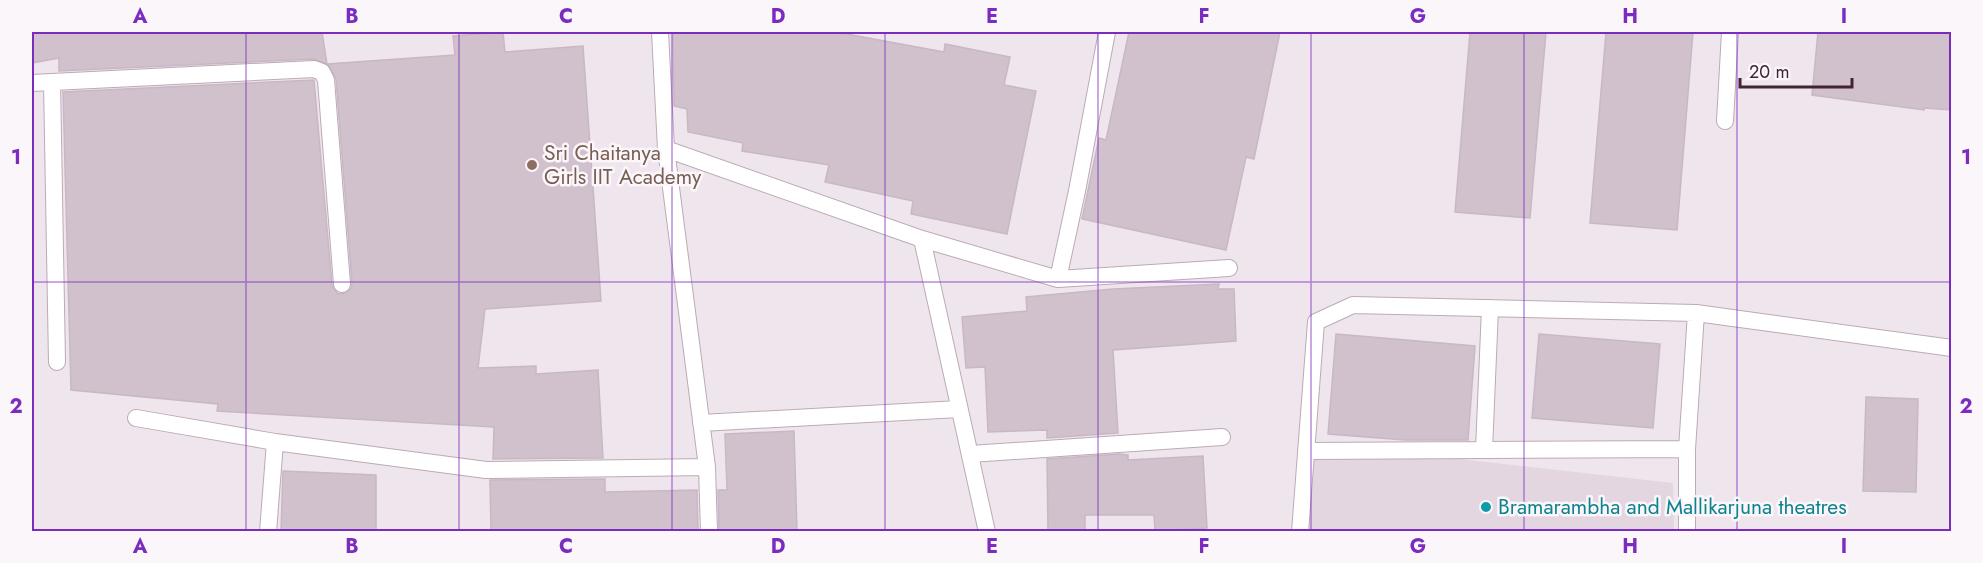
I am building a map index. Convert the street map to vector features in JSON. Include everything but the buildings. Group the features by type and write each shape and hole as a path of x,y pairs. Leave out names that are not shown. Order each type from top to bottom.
{"street":[{"path":"660,32 666,149 707,467 709,531"},
{"path":"1058,279 1107,32"},
{"path":"1725,121 1730,32"},
{"path":"32,83 314,69 322,72 326,80 342,284"},
{"path":"52,82 57,362"},
{"path":"666,149 922,240 1058,279 1229,268"},
{"path":"922,240 987,531"},
{"path":"1300,531 1316,322 1353,305 1696,313 1952,348"},
{"path":"1484,450 1490,308"},
{"path":"1687,531 1687,449 1696,313"},
{"path":"701,423 959,409"},
{"path":"136,418 275,442 486,470 707,467"},
{"path":"970,454 1222,437"},
{"path":"268,531 275,442"},
{"path":"1306,451 1687,449"}],"shaded area":[{"name":"Bramarambha and Mallikarjuna theatres","path":"1310,442 1673,483 1674,531 1294,532"}],"place":[{"name":"Sri Chaitanya Girls IIT Academy","path":"532,165"},
{"name":"Bramarambha and Mallikarjuna theatres","path":"1486,507"}]}
